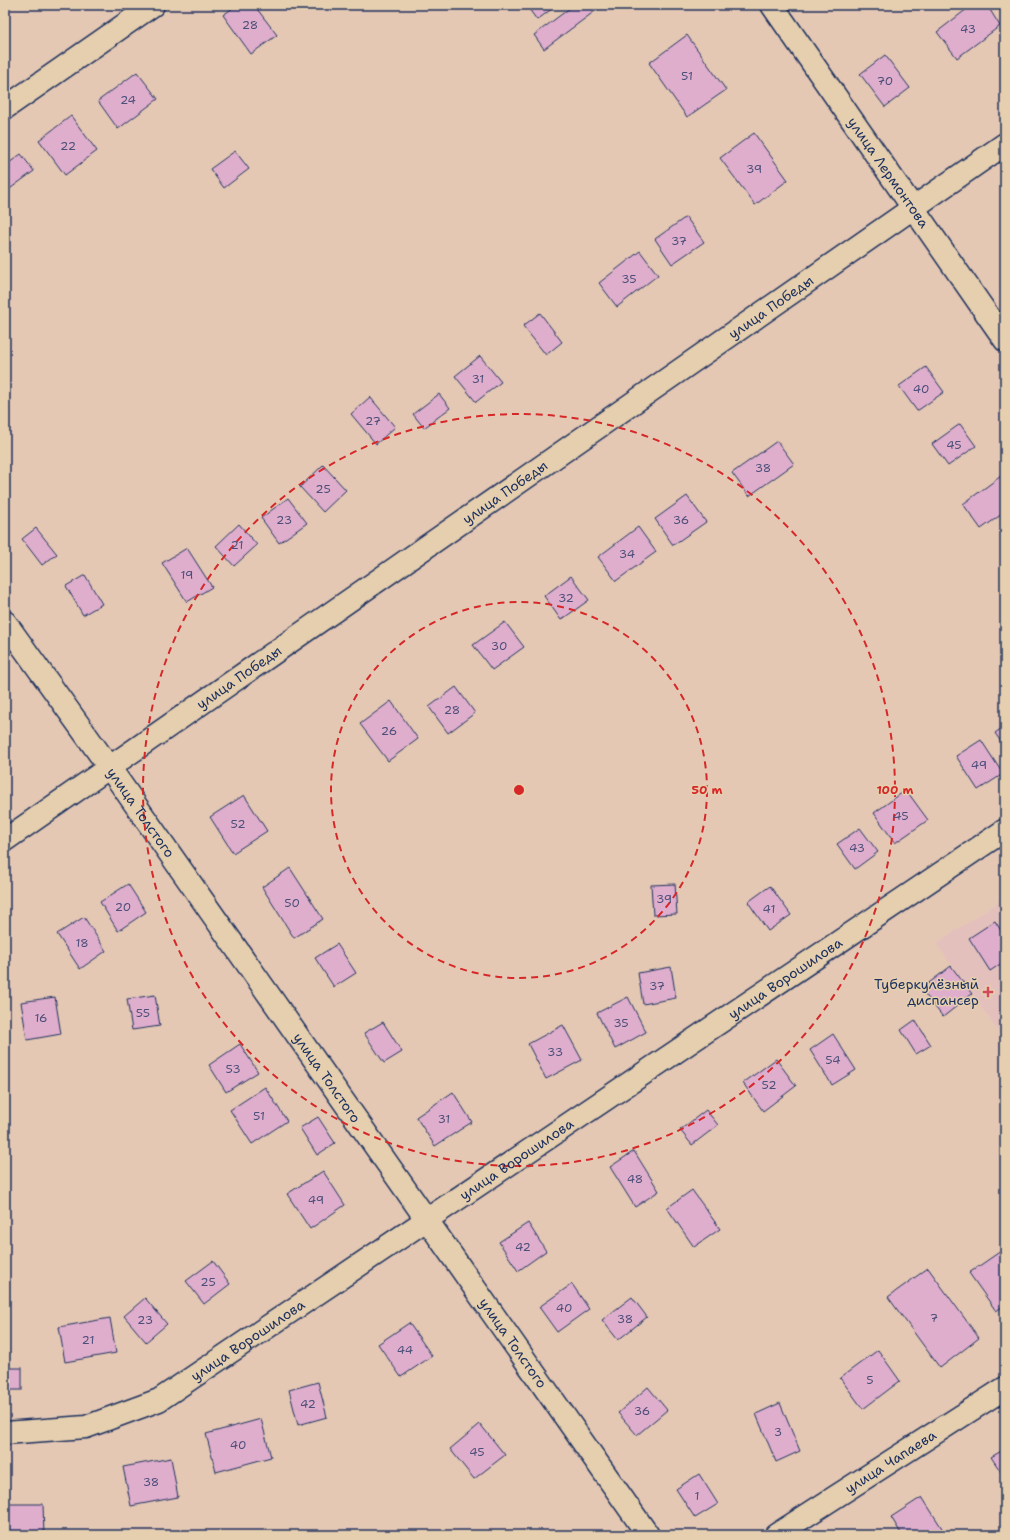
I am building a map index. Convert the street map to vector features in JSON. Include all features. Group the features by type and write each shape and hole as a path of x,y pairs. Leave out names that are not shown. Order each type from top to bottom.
{"street":[{"path":"5,108 154,5"},
{"name":"улица Лермонтова","path":"772,5 1005,340"},
{"name":"улица Победы","path":"5,840 912,207 1005,144"},
{"name":"улица Толстого","path":"5,622 648,1535"},
{"name":"улица Ворошилова","path":"5,1433 86,1427 158,1400 1005,830"},
{"name":"улица Чапаева","path":"776,1535 1005,1388"}],"shaded area":[{"name":"Туберкулёзный диспансер","path":"1005,898 1005,1041 936,943"}],"building":[{"path":"237,5 254,5 277,35 251,54 223,15"},
{"path":"526,5 557,5 537,20"},
{"path":"574,5 591,5 595,11 544,49 534,35"},
{"path":"972,5 987,5 1000,26 957,58 937,32"},
{"path":"687,35 726,90 687,117 649,63"},
{"path":"885,55 910,88 885,107 860,74"},
{"path":"137,72 158,99 118,129 98,101"},
{"path":"71,116 97,151 65,175 39,140"},
{"path":"754,133 788,180 755,205 720,158"},
{"path":"235,151 249,169 224,188 210,169"},
{"path":"21,154 34,171 7,191 5,188 5,166"},
{"path":"686,217 704,242 672,264 655,239"},
{"path":"640,251 658,275 617,307 599,283"},
{"path":"540,313 562,342 546,355 523,326"},
{"path":"480,356 501,382 476,402 455,376"},
{"path":"926,367 944,392 917,411 899,386"},
{"path":"439,394 450,408 424,428 413,414"},
{"path":"370,397 395,427 376,444 351,414"},
{"path":"960,424 976,446 948,466 932,444"},
{"path":"777,441 794,464 749,496 732,473"},
{"path":"323,465 346,490 323,512 300,487"},
{"path":"1001,476 1005,481 1005,512 981,529 963,504"},
{"path":"687,496 706,522 673,545 655,519"},
{"path":"288,498 307,523 279,543 261,518"},
{"path":"239,524 257,545 234,566 216,546"},
{"path":"638,527 656,552 616,581 598,557"},
{"path":"36,528 57,554 42,565 22,539"},
{"path":"187,548 212,587 187,602 162,563"},
{"path":"85,575 102,604 83,615 66,586"},
{"path":"571,576 589,600 561,620 544,596"},
{"path":"505,622 524,647 492,670 473,645"},
{"path":"456,687 475,713 448,733 429,707"},
{"path":"391,701 418,739 388,761 360,724"},
{"path":"1005,726 1005,748 995,733"},
{"path":"981,740 1003,774 978,790 956,756"},
{"path":"906,790 928,820 895,843 874,813"},
{"path":"244,795 267,831 233,853 210,817"},
{"path":"860,828 878,852 855,869 837,844"},
{"path":"290,868 323,919 294,938 262,887"},
{"path":"128,884 146,912 118,931 100,902"},
{"path":"675,884 677,914 653,915 651,885"},
{"path":"770,886 791,915 768,931 748,902"},
{"path":"84,917 106,951 80,969 57,934"},
{"path":"995,921 1005,937 1005,961 990,971 969,938"},
{"path":"337,944 356,973 334,987 315,958"},
{"path":"951,966 972,994 943,1017 921,989"},
{"path":"671,967 676,998 643,1004 638,973"},
{"path":"155,995 160,1026 132,1030 127,999"},
{"path":"55,997 61,1034 27,1040 21,1002"},
{"path":"628,997 646,1032 615,1049 597,1013"},
{"path":"915,1020 931,1045 916,1054 901,1030"},
{"path":"383,1022 402,1052 384,1063 364,1033"},
{"path":"563,1025 582,1060 546,1079 528,1044"},
{"path":"833,1034 856,1070 832,1085 810,1050"},
{"path":"240,1044 258,1072 226,1092 209,1065"},
{"path":"776,1059 796,1086 763,1111 743,1083"},
{"path":"265,1087 287,1121 252,1144 230,1110"},
{"path":"453,1092 472,1122 435,1146 416,1117"},
{"path":"706,1110 718,1125 692,1145 680,1130"},
{"path":"318,1117 335,1143 317,1155 300,1128"},
{"path":"634,1151 659,1191 635,1207 610,1167"},
{"path":"323,1171 345,1205 310,1229 287,1194"},
{"path":"692,1190 720,1229 694,1247 667,1208"},
{"path":"528,1223 546,1251 518,1271 499,1242"},
{"path":"1001,1251 1005,1256 1005,1305 996,1311 969,1273"},
{"path":"213,1261 230,1284 204,1304 186,1281"},
{"path":"928,1268 979,1338 940,1368 888,1297"},
{"path":"572,1284 589,1309 557,1332 539,1307"},
{"path":"632,1297 647,1317 618,1340 602,1320"},
{"path":"145,1298 167,1324 146,1342 124,1316"},
{"path":"110,1318 116,1353 65,1362 59,1327"},
{"path":"409,1323 432,1356 401,1377 378,1344"},
{"path":"878,1350 900,1381 863,1409 840,1378"},
{"path":"5,1368 22,1368 22,1390 5,1390"},
{"path":"318,1382 327,1417 298,1425 289,1390"},
{"path":"648,1387 667,1410 637,1435 618,1413"},
{"path":"780,1403 800,1451 776,1462 756,1414"},
{"path":"261,1419 271,1457 216,1472 206,1434"},
{"path":"480,1424 505,1455 474,1479 450,1449"},
{"path":"1005,1449 1005,1478 991,1457"},
{"path":"171,1458 178,1497 131,1506 123,1467"},
{"path":"699,1474 718,1504 695,1518 676,1489"},
{"path":"922,1497 945,1533 943,1535 902,1535 891,1517"},
{"path":"5,1504 43,1504 44,1535 6,1535"}],"place":[{"name":"Туберкулёзный диспансер","path":"988,992"}]}
